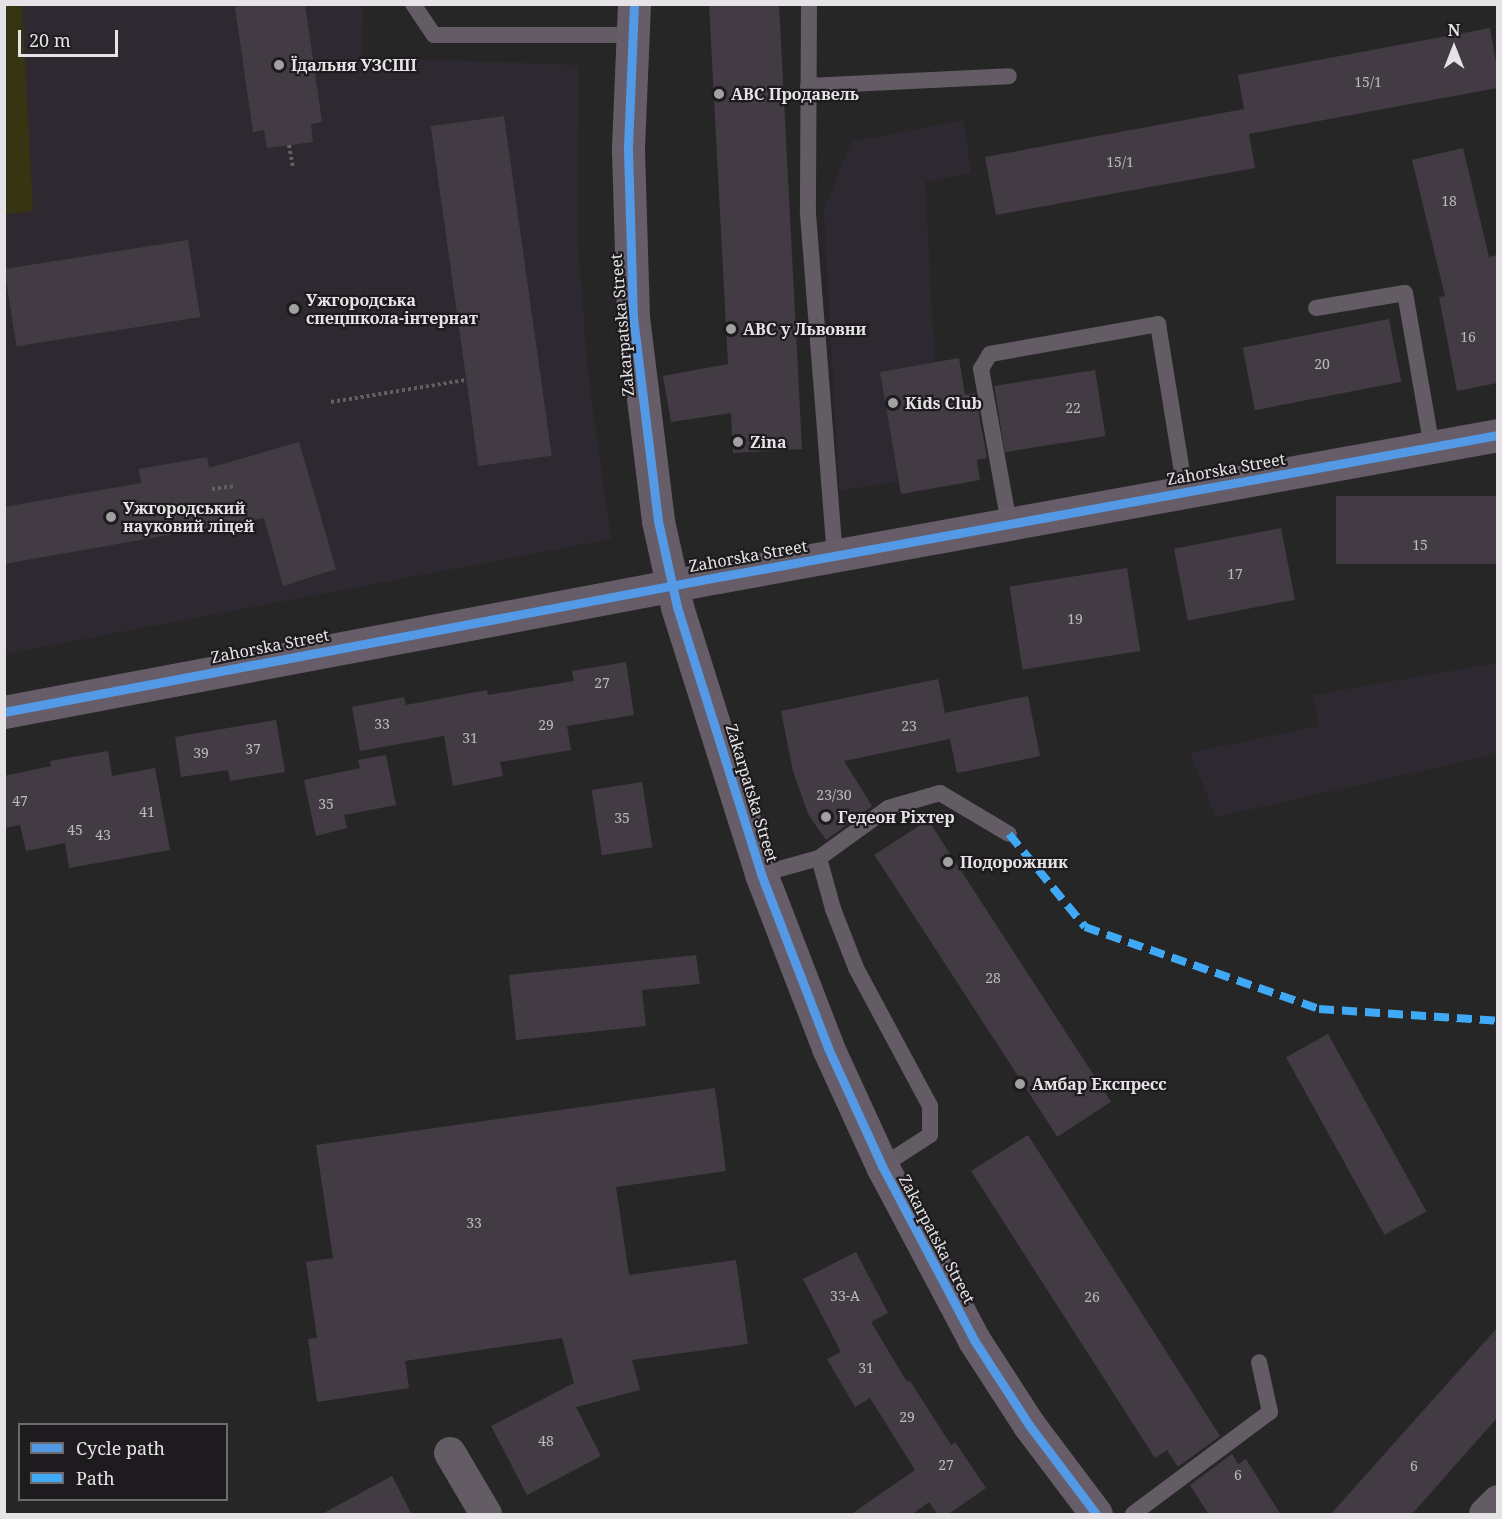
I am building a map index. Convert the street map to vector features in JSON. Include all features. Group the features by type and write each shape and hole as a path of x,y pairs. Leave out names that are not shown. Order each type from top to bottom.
{"street":[{"name":"Zakarpatska Street","path":"633,20 628,150 633,317 658,520 673,586 761,874 828,1048 882,1166 974,1340 1029,1425 1096,1515"},
{"name":"Zahorska Street","path":"4,712 1009,523 1497,435"},
{"path":"450,1453 486,1515"},
{"path":"1485,1515 1497,1501"}],"lane":[{"path":"413,4 434,35 633,20"},
{"path":"809,4 808,214 835,556"},
{"path":"808,86 1009,76"},
{"path":"1316,308 1405,293 1432,447"},
{"path":"1009,523 981,369 990,354 1158,324 1185,491"},
{"path":"761,874 819,858 888,808 940,793 1009,834"},
{"path":"819,858 832,909 856,968 930,1106 930,1135 882,1166"},
{"path":"1133,1515 1270,1412 1259,1362"}],"path":[{"path":"290,145 293,167"},
{"path":"331,402 466,380"},
{"path":"212,489 236,486"}],"shaded area":[{"path":"4,5 22,5 33,211 5,214"},
{"name":"Ужгородська спецшкола-інтернат","path":"5,5 363,5 362,57 579,65 578,244 588,373 611,539 5,654"},
{"path":"964,120 971,173 925,182 941,474 839,491 824,210 851,142"},
{"path":"1497,663 1497,754 1216,817 1190,753 1319,726 1313,695"}],"building":[{"name":"Їдальня УЗСШІ","path":"252,4 305,4 322,122 311,124 313,142 267,148 264,130 253,132 235,7"},
{"path":"709,4 779,4 802,449 733,453 731,413 671,422 663,376 728,364"},
{"path":"1490,28 1497,68 1497,88 1249,134 1255,168 996,215 985,157 1244,109 1238,75"},
{"path":"504,116 552,456 478,466 431,126"},
{"path":"1463,148 1489,257 1497,255 1497,383 1457,391 1439,297 1445,296 1412,160"},
{"path":"188,240 200,317 16,346 4,269"},
{"path":"1389,319 1401,382 1255,410 1243,347"},
{"path":"959,358 965,395 975,393 987,458 977,460 980,480 901,494 880,372"},
{"path":"1095,370 1105,436 1005,452 994,386"},
{"path":"299,442 336,569 283,586 264,518 4,564 4,507 141,483 139,469 207,457 209,468"},
{"path":"1336,496 1497,496 1497,564 1336,564"},
{"path":"1281,528 1295,600 1188,620 1174,549"},
{"path":"1127,568 1140,651 1023,670 1009,587"},
{"path":"626,662 634,715 567,726 571,750 500,762 503,776 453,786 444,736 360,751 352,707 404,697 406,705 487,690 488,695 574,681 572,671"},
{"path":"938,679 945,713 1028,696 1040,756 957,773 950,739 844,761 872,806 826,840 808,814 793,771 781,711"},
{"path":"276,720 285,772 230,781 228,770 181,777 175,737"},
{"path":"108,751 112,776 155,768 170,850 69,868 65,843 26,851 20,825 4,828 4,776 51,766 50,761"},
{"path":"386,755 396,805 344,815 347,828 316,836 304,780 360,768 358,760"},
{"path":"642,782 652,847 602,855 592,790"},
{"path":"928,820 1111,1102 1057,1137 874,855"},
{"path":"696,955 700,984 642,990 646,1026 516,1040 509,975"},
{"path":"1328,1034 1426,1212 1384,1235 1286,1057"},
{"path":"715,1088 726,1171 616,1187 629,1275 736,1260 748,1344 632,1360 640,1390 576,1407 601,1456 527,1495 491,1426 574,1383 562,1338 405,1361 409,1388 317,1402 308,1339 317,1338 306,1262 333,1258 316,1145"},
{"path":"1028,1135 1220,1436 1178,1467 1167,1450 1155,1458 971,1171"},
{"path":"856,1252 888,1313 871,1322 907,1382 910,1381 951,1445 955,1442 986,1488 947,1515 938,1515 929,1502 911,1515 850,1515 915,1470 870,1398 855,1407 827,1359 841,1352 803,1279"},
{"path":"1497,1328 1497,1418 1411,1515 1330,1515"},
{"path":"1232,1454 1238,1464 1246,1459 1281,1515 1209,1515 1190,1485"},
{"path":"392,1476 412,1515 320,1515"}],"marked path":[{"path":"1009,834 1085,927 1319,1009 1498,1021"}],"cycle path":[{"path":"634,4 628,150 633,317 658,521 677,607 761,874 828,1048 882,1166 974,1340 1029,1425 1096,1514"},
{"path":"4,712 718,577 1498,435"}],"place":[{"name":"Їдальня УЗСШІ","path":"279,65"},
{"name":"ABC Продавель","path":"719,94"},
{"name":"Ужгородська спецшкола-інтернат","path":"294,309"},
{"name":"ABC у Львовни","path":"731,329"},
{"name":"Kids Club","path":"893,403"},
{"name":"Zina","path":"738,442"},
{"name":"Ужгородський науковий ліцей","path":"111,517"},
{"name":"Гедеон Ріхтер","path":"826,817"},
{"name":"Подорожник","path":"948,862"},
{"name":"Амбар Експресс","path":"1020,1084"}]}
